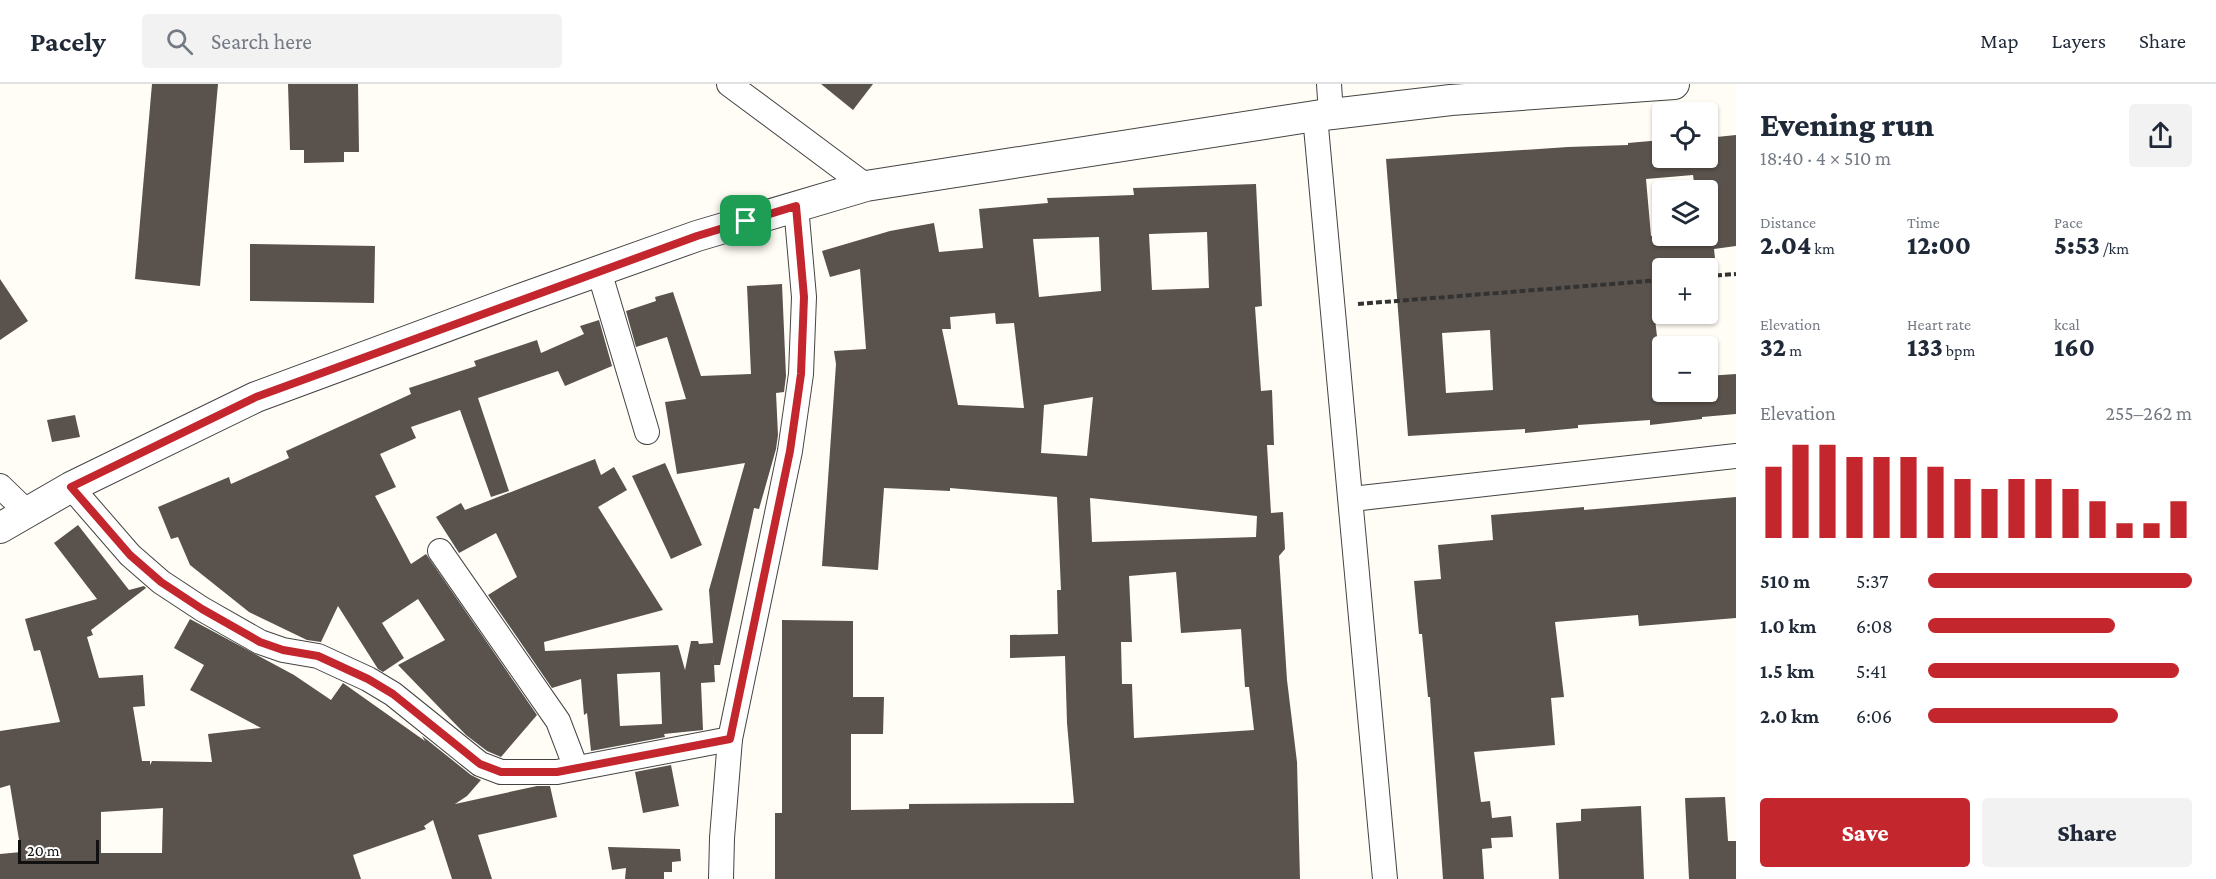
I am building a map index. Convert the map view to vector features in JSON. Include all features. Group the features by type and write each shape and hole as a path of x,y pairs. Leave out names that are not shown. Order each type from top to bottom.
{"street":[{"path":"729,84 866,186"},
{"path":"1329,84 1323,115 1334,305 1385,879"},
{"path":"0,528 71,487 256,397 697,236 866,186 1323,115 1451,100 1674,84"},
{"path":"721,879 730,739 790,451 801,374 804,297 796,206"},
{"path":"599,271 647,432"},
{"path":"1352,499 1736,456"},
{"path":"0,486 27,512"},
{"path":"71,487 130,555 161,582 202,609 260,642 283,650 318,656 368,679 393,694 475,760 501,772 557,772 730,739"},
{"path":"440,551 558,721 576,768"}],"path":[{"path":"1718,275 1736,274"},
{"path":"1334,305 1652,281"}],"building":[{"path":"152,84 218,84 200,286 135,279"},
{"path":"288,84 358,84 359,152 344,152 344,162 304,163 304,150 290,150"},
{"path":"821,84 873,84 853,110"},
{"path":"1736,135 1736,246 1714,249 1715,258 1652,258 1652,324 1656,324 1657,336 1652,336 1652,402 1718,402 1718,375 1736,374 1736,414 1650,425 1650,420 1578,425 1578,428 1525,433 1525,429 1408,436 1386,159 1628,145 1628,143 1652,141 1652,168 1718,168 1718,137","holes":["1490,330 1493,390 1446,393 1442,333"]},
{"path":"1256,184 1262,306 1255,307 1261,391 1272,390 1274,445 1267,445 1271,513 1283,512 1285,549 1279,556 1287,680 1297,762 1300,879 775,879 775,813 782,813 782,620 853,621 853,697 884,697 883,734 851,734 851,810 909,809 909,804 1074,803 1067,723 1065,656 1010,658 1010,635 1058,634 1057,590 1061,590 1057,497 950,488 950,491 884,488 878,570 822,566 836,364 834,351 866,349 860,269 830,277 822,251 890,231 934,223 939,252 983,248 979,209 1048,203 1047,198 1134,195 1133,188","holes":["1207,232 1209,288 1152,290 1149,234","1099,237 1101,291 1039,297 1033,239","995,313 996,324 1014,323 1024,408 958,405 942,329 951,329 950,317","1093,397 1087,456 1041,453 1044,405","1090,498 1257,516 1256,537 1092,542","1176,572 1181,633 1241,629 1245,687 1249,687 1254,730 1134,738 1132,684 1122,684 1121,642 1132,642 1129,576"]},
{"path":"250,244 375,246 374,303 250,301"},
{"path":"0,279 28,321 0,340"},
{"path":"782,284 786,376 784,392 776,393 778,435 776,449 759,509 754,508 720,665 714,665 715,682 701,683 703,730 664,734 665,737 591,751 587,713 584,715 581,679 552,688 488,595 517,577 496,533 459,553 436,517 461,503 465,510 595,459 601,475 614,467 627,490 598,507 663,610 544,642 545,651 678,645 685,670 691,641 698,641 699,644 713,643 709,590 745,463 677,474 665,402 686,399 667,337 636,347 626,311 656,301 655,297 673,292 701,376 751,374 747,286","holes":["660,672 662,724 620,726 617,674"]},
{"path":"599,320 612,366 565,386 558,371 478,398 509,491 491,497 460,410 411,427 416,438 380,454 396,487 375,496 411,564 426,554 537,715 501,757 487,751 466,735 398,665 445,640 418,599 382,623 404,658 383,672 378,669 338,606 321,642 307,640 249,612 190,565 178,537 171,539 158,507 229,477 231,484 289,458 286,451 411,394 409,388 476,366 474,361 537,340 541,353 584,334 580,326"},
{"path":"75,415 80,437 52,442 47,420"},
{"path":"665,463 702,545 671,559 632,476"},
{"path":"1736,497 1736,618 1639,626 1638,615 1555,622 1564,697 1551,698 1555,745 1474,752 1481,802 1490,801 1492,818 1511,816 1513,837 1491,838 1492,848 1482,849 1484,879 1443,879 1430,697 1428,697 1422,634 1419,634 1414,581 1441,579 1438,545 1493,540 1491,515 1584,507 1584,510"},
{"path":"78,525 129,590 144,586 146,588 91,630 93,635 87,637 99,678 143,675 145,706 133,707 142,761 150,761 150,765 152,761 212,762 208,734 261,728 190,690 204,665 174,648 190,619 294,675 331,700 343,683 425,741 422,736 471,775 481,780 467,796 455,804 537,786 550,786 557,817 478,835 492,879 452,879 433,820 424,826 426,829 353,855 361,879 0,879 0,854 21,852 10,785 0,788 0,731 60,722 40,650 34,651 25,619 97,599 54,543","holes":["163,808 162,853 101,853 101,812"]},
{"path":"671,765 679,806 643,813 635,772"},
{"path":"1725,797 1728,841 1736,841 1736,879 1689,879 1685,798"},
{"path":"1641,806 1644,879 1559,879 1556,823 1581,821 1581,809"},
{"path":"608,847 680,849 681,861 672,862 672,872 664,872 664,879 625,879 626,868 612,870"}],"route":[{"path":"796,206 804,297 801,374 790,451 730,739 557,772 501,772 480,764 393,694 368,679 318,656 283,650 260,642 202,609 161,582 130,555 71,487 256,397 523,298 697,236 746,221 796,206"}]}
